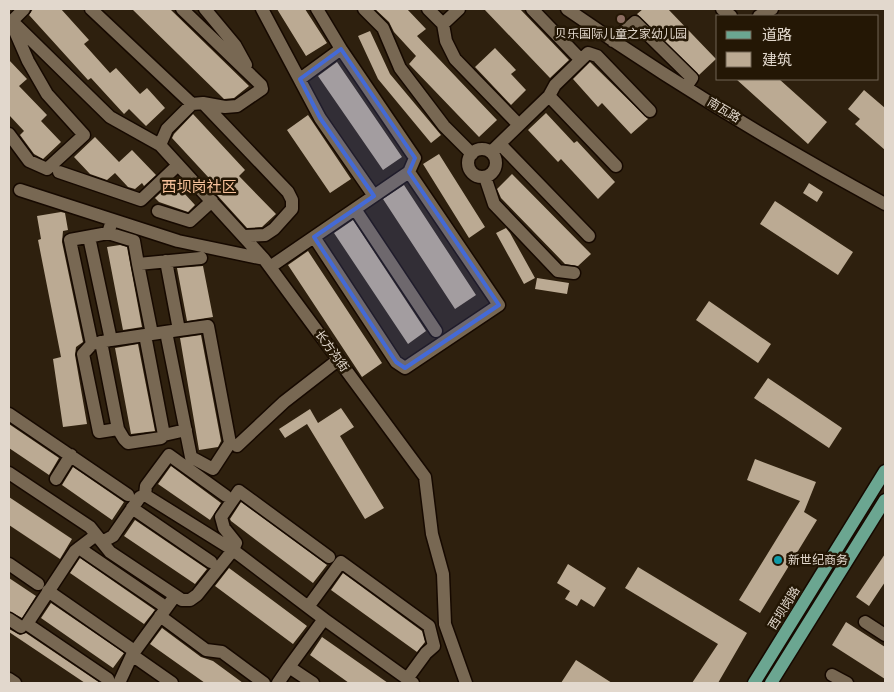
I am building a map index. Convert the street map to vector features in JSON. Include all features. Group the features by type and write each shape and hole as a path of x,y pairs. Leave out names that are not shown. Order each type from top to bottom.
{"main road":[{"name":"西坝岗路","path":"754,683 885,471"},
{"path":"770,683 884,504 869,496"}],"street":[{"path":"9,134 29,161 47,169 84,135 47,94 28,61 10,21 24,9"},
{"path":"91,9 197,103 288,192 292,200 292,209 274,229 265,235 244,236"},
{"path":"160,145 167,129 197,103 225,107 237,106 262,90 261,85 182,9"},
{"path":"206,9 235,45 252,76"},
{"path":"262,9 320,118 374,196"},
{"path":"20,190 178,241 267,263 314,237 409,172 415,158 317,9"},
{"path":"364,9 383,28 400,68 444,126 472,154"},
{"path":"428,9 444,24 446,41 455,59 519,125"},
{"path":"444,24 459,9"},
{"path":"532,9 581,60"},
{"name":"南瓦路","path":"567,9 613,41 686,87 826,172 885,204"},
{"path":"761,15 772,9"},
{"name":"长方沟街","path":"10,21 110,117 160,145 244,236 267,263 425,477 432,534 443,574 446,624 466,683"},
{"path":"613,41 635,22 692,78 686,87"},
{"path":"300,79 342,49"},
{"path":"495,148 496,164 492,172 485,177 476,176 470,170 468,160 472,154 477,150 495,148 549,96 556,85 588,53 597,56 650,111"},
{"path":"549,96 616,166"},
{"path":"495,148 589,236"},
{"path":"59,172 141,200 178,165"},
{"path":"314,237 396,362 405,368 499,306 409,172"},
{"path":"485,177 494,204 558,271 574,273"},
{"path":"158,210 190,221 212,201"},
{"path":"355,209 436,331"},
{"path":"108,232 113,220"},
{"path":"108,232 89,237 102,342 118,429 128,443 161,438 164,434 186,430"},
{"path":"102,342 70,240 108,232 134,241 164,434"},
{"path":"138,264 201,258"},
{"path":"166,262 179,330"},
{"path":"118,429 99,432 83,354 102,342 148,334 208,326 230,443 213,469 192,457 166,332"},
{"path":"237,446 284,402 338,360"},
{"path":"9,414 72,455 128,496"},
{"path":"56,479 72,455"},
{"path":"145,494 146,486 169,455 226,496"},
{"path":"9,473 90,527 110,552 182,600 190,600 197,595 233,550 236,542 224,528 221,517 239,491 329,557"},
{"path":"145,494 140,497 112,536 99,538 75,551 43,588 27,624 114,681 131,651 161,610 174,596"},
{"path":"145,494 233,550 324,619 410,681 426,653 432,649 434,644 429,626 341,562 308,606"},
{"path":"132,508 211,562"},
{"path":"79,548 161,610 206,650 222,652 264,683"},
{"path":"9,564 131,651 172,683"},
{"path":"9,619 21,627"},
{"path":"278,683 324,619"},
{"path":"865,622 885,635"},
{"path":"289,667 313,683"},
{"path":"832,674 847,683"},
{"path":"9,679 15,683"}],"highlighted area":[{"path":"341,49 415,158 409,172 499,305 405,368 396,362 314,237 374,196 320,118 300,79"}],"building":[{"path":"33,9 61,9 89,40 84,44 110,73 116,68 140,94 147,88 165,108 146,126 129,109 124,114 91,78 88,80 29,15"},
{"path":"132,9 170,9 249,86 234,98 224,99"},
{"path":"277,9 305,9 327,43 306,56"},
{"path":"375,9 407,9 426,29 417,36 497,120 479,137 409,64 416,56 394,32 389,22"},
{"path":"484,9 520,9 569,60 550,78"},
{"path":"643,9 668,9 716,59 699,75 637,14"},
{"path":"370,31 390,74 441,135 431,143 378,79 358,36"},
{"path":"495,48 516,70 511,74 526,90 511,105 475,67"},
{"path":"9,60 27,79 19,86 47,115 41,121 61,142 43,159 34,154 20,135 24,131 9,115"},
{"path":"337,62 402,157 383,170 318,76"},
{"path":"590,62 648,119 631,134 602,103 598,107 573,79"},
{"path":"737,80 780,80 827,122 808,144"},
{"path":"864,90 885,108 885,150 855,124 860,119 848,109"},
{"path":"546,113 574,143 577,141 615,182 598,199 561,159 558,162 528,130"},
{"path":"193,114 245,170 239,176 276,214 262,227 247,228 217,195 221,191 172,138"},
{"path":"308,115 351,179 330,193 287,130"},
{"path":"95,137 119,162 132,150 156,175 144,186 142,183 135,189 128,187 115,173 107,180 90,174 74,157"},
{"path":"439,154 485,227 469,238 423,164"},
{"path":"512,174 591,254 578,266 565,264 501,198 497,189"},
{"path":"173,181 195,205 188,212 159,202 155,198"},
{"path":"809,183 823,192 817,202 803,193"},
{"path":"404,185 476,295 455,309 383,199"},
{"path":"775,201 853,252 838,275 760,224"},
{"path":"65,213 68,230 63,231 62,242 83,342 76,347 75,355 87,424 63,427 53,359 61,357 38,240 41,239 37,216"},
{"path":"353,220 426,331 408,344 334,233"},
{"path":"506,228 535,278 524,284 496,233"},
{"path":"120,245 127,247 142,327 123,330 107,247"},
{"path":"308,251 382,363 362,377 288,265"},
{"path":"203,266 213,317 187,321 177,268"},
{"path":"537,278 569,283 567,294 535,289"},
{"path":"709,301 771,344 758,363 696,320"},
{"path":"201,335 221,441 218,447 199,450 180,338"},
{"path":"138,344 155,431 131,434 115,348"},
{"path":"768,378 842,428 829,448 754,398"},
{"path":"341,408 354,427 340,436 384,508 365,519 307,424 285,438 279,429 310,409 318,423"},
{"path":"9,424 59,458 49,475 9,448"},
{"name":"新世纪商务","path":"755,459 816,482 804,512 817,520 760,613 739,600 800,501 747,480"},
{"path":"171,466 221,503 210,520 158,484"},
{"path":"73,467 124,502 112,520 62,485"},
{"path":"9,497 72,539 60,559 9,525"},
{"path":"241,502 327,565 313,583 231,521 230,519"},
{"path":"135,520 207,569 195,584 124,536"},
{"path":"885,554 885,582 869,606 856,597"},
{"path":"80,558 155,610 144,624 70,573"},
{"path":"568,564 606,588 594,607 581,599 577,606 565,599 570,591 557,583"},
{"path":"638,567 747,633 718,683 692,683 718,644 625,588"},
{"path":"229,568 307,626 293,644 215,586"},
{"path":"343,573 422,631 425,642 417,652 331,590"},
{"path":"9,578 36,596 22,618 9,611"},
{"path":"51,603 124,653 113,668 41,618"},
{"path":"846,622 885,647 885,679 832,645"},
{"path":"162,628 201,657 213,661 243,683 205,683 150,644"},
{"path":"9,629 20,635 26,633 100,683 85,683 9,632"},
{"path":"322,637 388,683 349,683 310,655"},
{"path":"576,660 612,683 561,683"}],"place":[{"name":"贝乐国际儿童之家幼儿园","path":"621,19"},
{"name":"新世纪商务","path":"778,560"}],"district":[{"name":"西坝岗社区","path":"199,187"}]}
